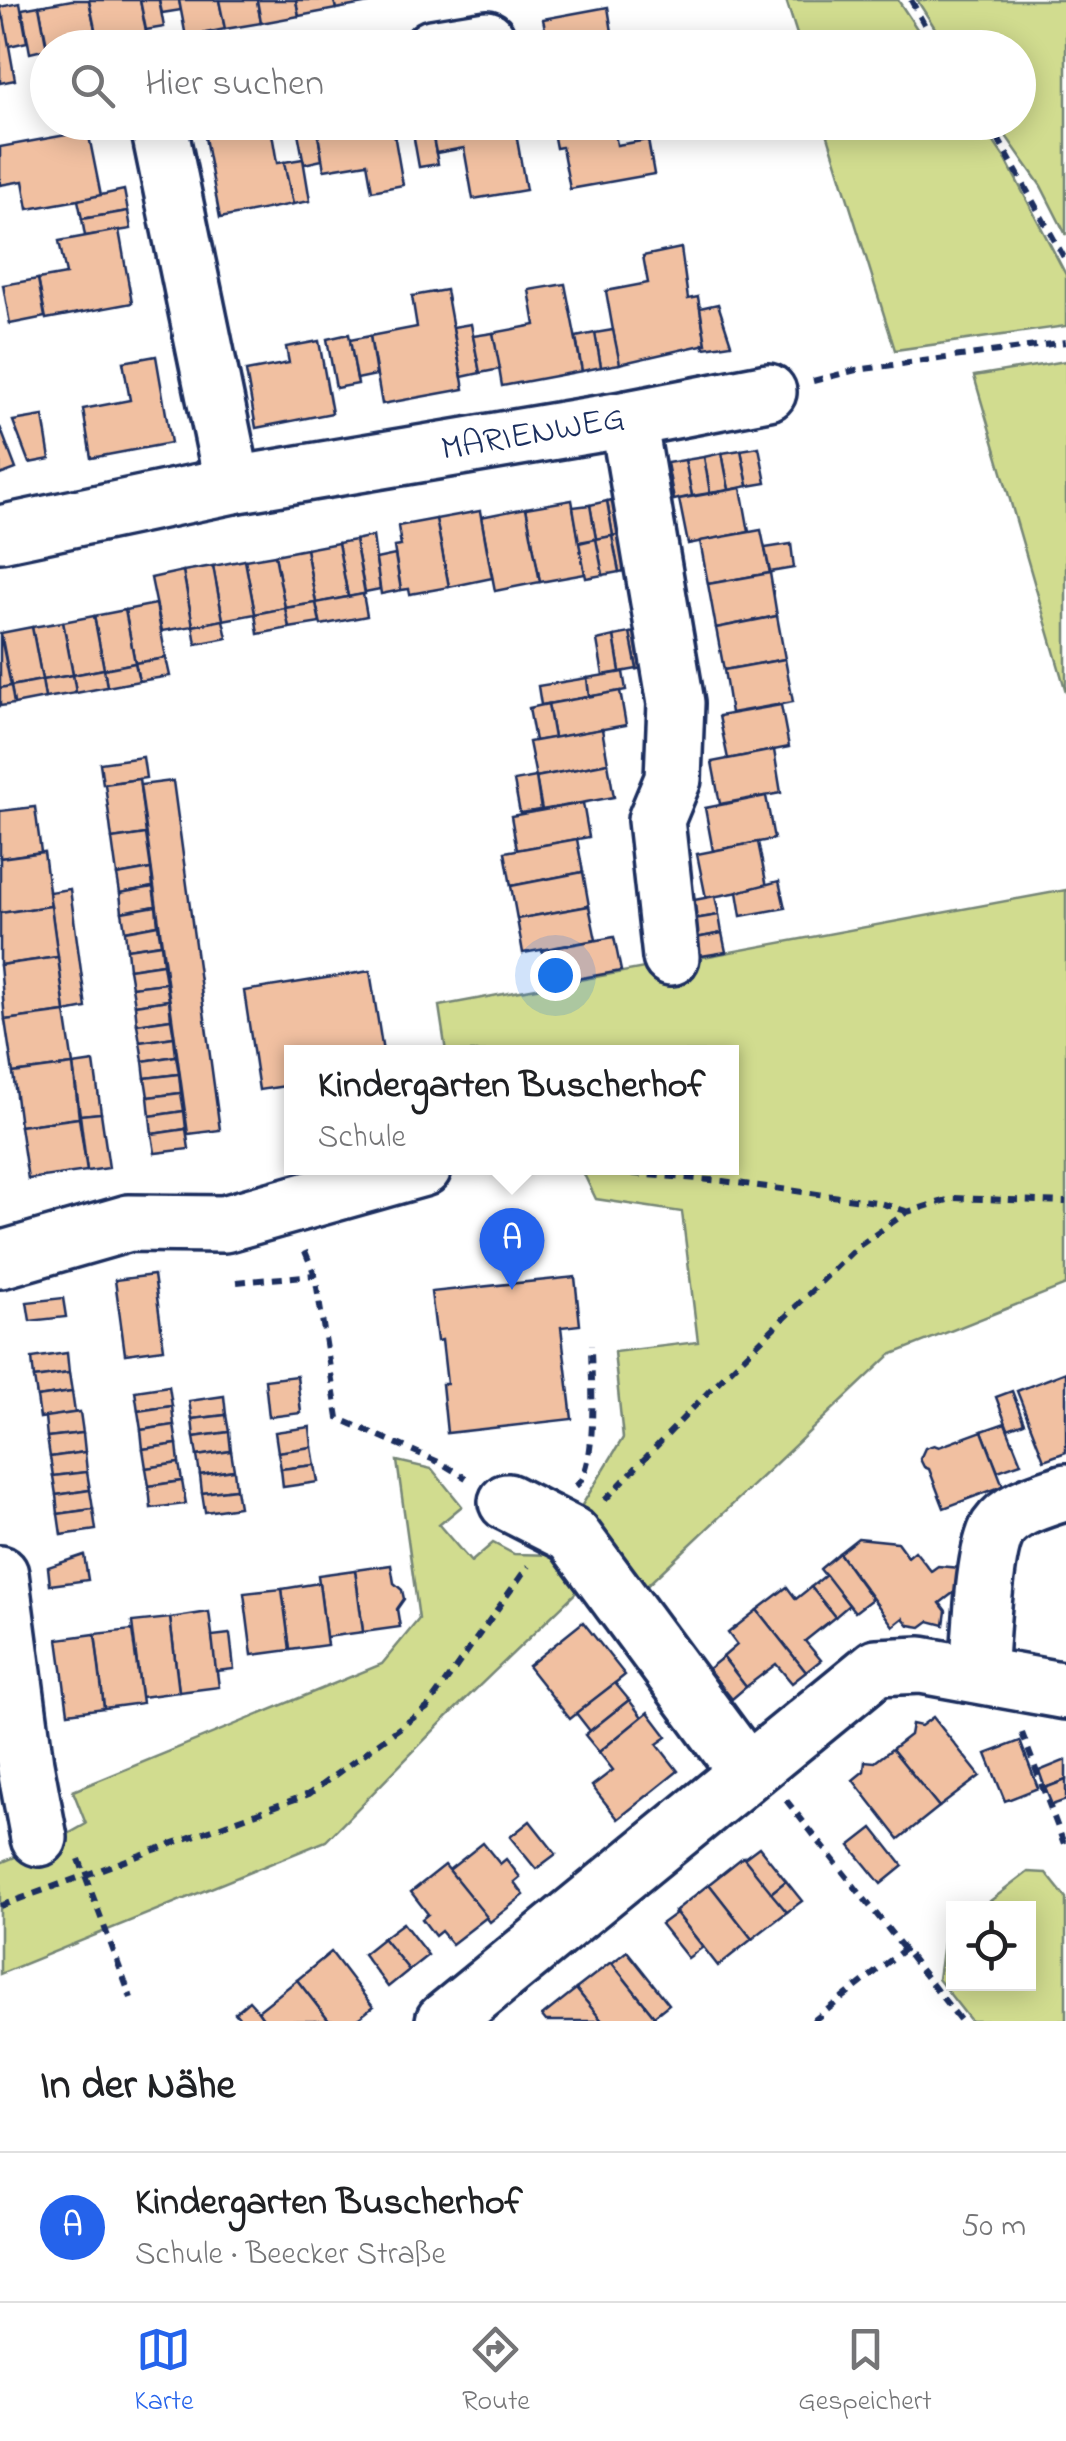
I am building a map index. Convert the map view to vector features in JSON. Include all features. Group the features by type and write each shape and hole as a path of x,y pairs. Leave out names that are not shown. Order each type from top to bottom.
{"street":[{"path":"162,140 233,486"},
{"name":"MARIENWEG","path":"0,534 233,486 768,392"},
{"path":"628,419 676,703 673,779 656,820 671,956"},
{"path":"0,1260 129,1224 224,1224 399,1175"},
{"path":"990,1677 991,1550 998,1527 1020,1509 1066,1492"},
{"path":"507,1502 572,1535 752,1768"},
{"path":"0,1574 37,1828"},
{"path":"444,2021 877,1667 921,1665 1066,1692"}],"path":[{"path":"911,0 927,30"},
{"path":"999,140 1066,261"},
{"path":"768,392 856,370 1066,342"},
{"path":"648,1175 876,1202 907,1212"},
{"path":"288,1208 315,1275 338,1418 441,1463 507,1502 556,1503 584,1480 590,1457 591,1345"},
{"path":"237,1282 315,1275"},
{"path":"990,1677 1066,1849"},
{"path":"752,1768 906,1948 961,2021"},
{"path":"37,1828 70,1833 131,1998"},
{"path":"814,2021 906,1948"}],"green space":[{"path":"786,0 898,0 918,30 796,30"},
{"path":"917,0 1066,0 1066,235 1041,186 1009,140 1036,140 1036,30 936,30"},
{"path":"829,140 992,140 1066,275 1066,326 895,350"},
{"path":"1066,361 1066,692 974,376"},
{"path":"1066,890 1066,1285 890,1355 635,1597 576,1515 623,1438 614,1352 698,1342 682,1212 596,1199 584,1175 739,1175 739,1045 445,1045 439,1006"},
{"path":"397,1461 432,1469 462,1506 439,1525 471,1562 493,1543 514,1554 557,1555 590,1579 326,1841 0,1974 0,1863 86,1824 73,1791 382,1664 419,1619"},
{"path":"1028,1872 1046,1873 1066,1898 1066,2021 971,2021 947,1991 1036,1991 1036,1901 990,1901"},
{"path":"946,1934 946,1989 938,1979"}],"building":[{"path":"89,0 95,30 44,30 39,6"},
{"path":"89,0 140,0 146,30 95,30"},
{"path":"140,0 159,0 164,27 146,30"},
{"path":"159,0 179,0 181,10 162,13"},
{"path":"179,0 219,0 225,29 185,30"},
{"path":"219,0 257,0 261,23 225,29"},
{"path":"257,0 296,0 299,16 261,23"},
{"path":"296,0 334,0 336,9 299,16"},
{"path":"334,0 373,0 374,2 336,9"},
{"path":"20,3 27,42 9,46 0,7"},
{"path":"39,6 43,30 30,30 30,53 22,9"},
{"path":"608,7 612,30 545,30 543,19"},
{"path":"4,18 15,80 0,83 0,19"},
{"path":"38,140 90,140 101,196 28,209 23,181 0,185 0,147"},
{"path":"205,140 273,140 277,163 284,162 293,204 220,218"},
{"path":"299,140 319,140 322,160 304,164"},
{"path":"319,140 395,140 403,185 372,191 367,163 324,170"},
{"path":"414,140 433,140 438,164 419,167"},
{"path":"433,140 517,140 526,190 473,199 464,148 436,153"},
{"path":"554,140 616,140 617,145 648,140 654,174 570,189 562,147 556,148"},
{"path":"303,159 310,201 293,204 284,162"},
{"path":"124,190 128,211 82,219 78,200"},
{"path":"128,211 131,229 85,236 82,219"},
{"path":"119,230 132,303 46,319 38,279 66,274 59,241"},
{"path":"681,248 688,299 698,297 706,344 619,364 606,291 648,283 643,256"},
{"path":"38,279 45,317 10,324 3,285"},
{"path":"565,284 582,371 502,386 493,333 535,325 529,290"},
{"path":"446,290 464,389 382,404 370,336 417,327 412,296"},
{"path":"718,304 731,344 704,348 700,308"},
{"path":"471,324 480,373 462,377 453,327"},
{"path":"613,330 620,364 601,367 595,333"},
{"path":"493,333 500,369 480,373 473,336"},
{"path":"595,333 601,367 582,371 576,337"},
{"path":"349,334 358,384 336,388 327,339"},
{"path":"370,336 376,375 357,379 350,340"},
{"path":"319,341 332,413 256,428 246,371 289,363 286,347"},
{"path":"156,356 171,443 91,458 83,409 130,400 123,362"},
{"path":"43,416 50,459 29,463 13,421"},
{"path":"0,427 16,469 0,475"},
{"path":"759,447 766,483 748,486 741,450"},
{"path":"741,450 748,486 729,490 722,453"},
{"path":"722,453 729,490 710,493 704,457"},
{"path":"704,457 710,493 692,496 685,460"},
{"path":"685,460 692,496 674,500 667,463"},
{"path":"741,488 749,532 688,544 679,499"},
{"path":"623,498 629,532 613,536 607,501"},
{"path":"572,500 585,574 540,582 526,508"},
{"path":"607,501 613,536 596,539 590,505"},
{"path":"590,505 596,539 579,542 573,507"},
{"path":"526,508 540,582 495,591 481,517"},
{"path":"480,511 492,578 449,587 436,519"},
{"path":"436,519 449,587 410,594 409,589 401,590 394,547 401,546 398,526"},
{"path":"761,530 770,573 708,584 700,541"},
{"path":"629,533 635,569 619,572 612,536"},
{"path":"373,536 380,589 365,592 355,540"},
{"path":"612,536 619,572 603,575 596,539"},
{"path":"596,539 603,575 586,578 579,543"},
{"path":"355,540 365,594 348,597 338,543"},
{"path":"338,543 348,597 316,603 306,549"},
{"path":"791,544 794,568 770,572 765,548"},
{"path":"306,549 316,603 285,608 275,555"},
{"path":"275,555 285,608 255,614 245,560"},
{"path":"395,555 401,590 381,594 376,559"},
{"path":"245,560 255,614 223,620 213,566"},
{"path":"213,566 223,620 193,626 183,571"},
{"path":"183,571 193,626 162,631 151,578"},
{"path":"770,573 777,616 716,628 708,584"},
{"path":"363,594 367,616 321,625 316,603"},
{"path":"316,603 320,623 289,628 285,608"},
{"path":"156,604 166,658 135,663 125,610"},
{"path":"285,608 289,628 258,634 255,614"},
{"path":"125,610 135,663 104,669 94,616"},
{"path":"94,616 104,669 73,675 63,622"},
{"path":"777,616 785,659 724,670 716,628"},
{"path":"223,620 227,638 196,644 193,626"},
{"path":"63,622 73,675 42,680 32,627"},
{"path":"32,627 42,680 11,686 1,633"},
{"path":"647,630 654,666 637,669 630,633"},
{"path":"0,633 11,686 0,688"},
{"path":"630,633 637,669 620,672 614,636"},
{"path":"614,636 620,672 603,675 597,640"},
{"path":"166,658 170,676 139,681 135,663"},
{"path":"785,659 793,702 731,713 724,670"},
{"path":"135,663 139,681 107,687 104,669"},
{"path":"104,669 107,687 76,693 73,675"},
{"path":"623,672 626,690 589,697 587,678"},
{"path":"73,675 76,693 45,698 42,680"},
{"path":"587,678 589,697 541,705 538,686"},
{"path":"42,680 45,698 14,704 11,686"},
{"path":"11,686 14,704 0,706 0,688"},
{"path":"620,691 626,725 554,738 548,704"},
{"path":"548,704 554,738 535,741 529,708"},
{"path":"781,705 789,747 728,759 719,716"},
{"path":"602,729 608,763 536,777 529,742"},
{"path":"774,750 781,793 720,804 712,762"},
{"path":"143,757 146,778 103,784 100,763"},
{"path":"608,763 614,797 542,810 536,777"},
{"path":"536,777 541,810 520,813 514,781"},
{"path":"139,779 146,834 112,839 105,784"},
{"path":"173,781 220,1130 188,1134 140,785"},
{"path":"766,796 774,839 713,851 705,808"},
{"path":"583,803 589,837 517,850 511,816"},
{"path":"35,807 41,852 0,858 0,811"},
{"path":"146,834 151,869 117,875 112,839"},
{"path":"577,839 583,872 511,886 505,852"},
{"path":"758,842 767,887 706,898 697,854"},
{"path":"44,852 51,906 0,913 0,858"},
{"path":"151,869 153,887 120,893 117,875"},
{"path":"583,872 589,906 517,919 511,886"},
{"path":"779,881 785,908 741,916 737,892"},
{"path":"153,887 156,906 122,912 120,893"},
{"path":"70,889 86,1008 65,1012 49,892"},
{"path":"715,896 719,915 682,921 679,903"},
{"path":"51,906 58,957 0,965 0,913"},
{"path":"156,906 158,925 125,931 122,912"},
{"path":"589,906 596,940 523,953 517,919"},
{"path":"719,915 722,933 686,940 682,921"},
{"path":"158,925 161,944 127,949 125,931"},
{"path":"722,933 726,952 689,958 686,940"},
{"path":"614,937 621,971 548,984 542,950"},
{"path":"161,944 163,964 129,969 127,949"},
{"path":"58,957 65,1012 5,1020 0,965"},
{"path":"163,964 166,983 132,987 129,969"},
{"path":"370,971 382,1045 284,1045 284,1086 259,1090 244,991"},
{"path":"166,983 169,1000 135,1005 132,987"},
{"path":"169,1000 171,1019 137,1024 135,1005"},
{"path":"65,1012 73,1065 13,1073 5,1020"},
{"path":"171,1019 174,1037 140,1042 137,1024"},
{"path":"174,1037 176,1056 143,1061 140,1042"},
{"path":"176,1056 179,1074 145,1078 143,1061"},
{"path":"94,1062 101,1113 80,1115 73,1065"},
{"path":"73,1065 79,1118 20,1126 13,1073"},
{"path":"179,1074 181,1093 148,1097 145,1078"},
{"path":"181,1093 184,1111 150,1116 148,1097"},
{"path":"184,1111 186,1129 152,1134 150,1116"},
{"path":"101,1113 109,1168 87,1171 80,1115"},
{"path":"79,1118 87,1171 28,1179 20,1126"},
{"path":"186,1129 189,1149 155,1153 152,1134"},
{"path":"154,1275 164,1349 125,1354 115,1280"},
{"path":"575,1277 580,1325 561,1327 572,1419 447,1433 442,1384 447,1384 431,1292"},
{"path":"63,1298 66,1317 30,1321 27,1302"},
{"path":"67,1353 69,1373 34,1378 32,1358"},
{"path":"1066,1372 1066,1452 1044,1460 1017,1391"},
{"path":"69,1373 72,1392 37,1397 34,1378"},
{"path":"297,1376 301,1413 269,1417 265,1380"},
{"path":"169,1386 172,1406 138,1411 135,1391"},
{"path":"1012,1391 1024,1423 1008,1429 996,1397"},
{"path":"72,1392 75,1413 40,1418 37,1397"},
{"path":"224,1396 226,1415 192,1419 189,1401"},
{"path":"172,1406 174,1425 141,1430 138,1411"},
{"path":"80,1412 83,1433 47,1437 45,1417"},
{"path":"226,1415 229,1432 194,1437 192,1419"},
{"path":"1005,1423 1021,1463 998,1471 982,1431"},
{"path":"174,1425 177,1444 143,1449 141,1430"},
{"path":"310,1427 312,1447 278,1452 275,1432"},
{"path":"982,1431 1003,1486 944,1508 929,1469 920,1459 925,1448 939,1447"},
{"path":"229,1432 231,1451 197,1456 194,1437"},
{"path":"83,1433 85,1452 50,1457 47,1437"},
{"path":"177,1444 179,1463 146,1468 143,1449"},
{"path":"312,1447 315,1465 281,1469 278,1452"},
{"path":"231,1451 234,1470 200,1475 197,1456"},
{"path":"85,1452 87,1472 53,1476 50,1457"},
{"path":"179,1463 182,1481 149,1486 146,1468"},
{"path":"315,1465 318,1482 283,1487 281,1469"},
{"path":"234,1470 236,1489 202,1493 200,1475"},
{"path":"87,1472 90,1490 56,1495 53,1476"},
{"path":"182,1481 186,1504 151,1508 149,1486"},
{"path":"236,1489 239,1507 205,1512 202,1493"},
{"path":"90,1490 93,1509 58,1514 56,1495"},
{"path":"93,1509 96,1530 61,1535 58,1514"},
{"path":"858,1538 897,1542 908,1557 915,1551 931,1571 938,1566 959,1568 957,1590 940,1603 946,1611 944,1625 929,1621 921,1627 909,1625 903,1618 893,1626 839,1553"},
{"path":"839,1553 872,1599 855,1612 820,1569"},
{"path":"84,1555 88,1580 50,1585 48,1567"},
{"path":"391,1565 394,1583 402,1590 404,1599 397,1609 400,1627 363,1632 355,1570"},
{"path":"355,1570 363,1632 326,1637 318,1575"},
{"path":"826,1575 849,1605 835,1617 811,1587"},
{"path":"319,1583 327,1645 290,1650 282,1589"},
{"path":"787,1587 796,1599 811,1587 835,1617 805,1641 821,1660 806,1672 757,1610"},
{"path":"282,1589 290,1650 252,1655 244,1593"},
{"path":"757,1610 806,1672 792,1683 776,1664 746,1687 723,1657 737,1645 728,1633"},
{"path":"209,1612 219,1687 179,1692 170,1618"},
{"path":"170,1618 179,1692 141,1697 132,1622"},
{"path":"583,1622 625,1675 570,1719 528,1666"},
{"path":"132,1630 142,1703 104,1708 95,1634"},
{"path":"95,1634 104,1708 68,1713 58,1639"},
{"path":"230,1634 234,1669 216,1671 212,1636"},
{"path":"723,1657 746,1687 732,1699 708,1669"},
{"path":"615,1683 629,1700 590,1731 576,1713"},
{"path":"629,1700 642,1717 599,1752 585,1735"},
{"path":"648,1712 667,1737 657,1744 678,1771 618,1819 592,1786 613,1770 599,1752"},
{"path":"933,1717 980,1776 939,1807 892,1749 910,1735 912,1724 921,1726"},
{"path":"1020,1741 1038,1788 1005,1801 986,1754"},
{"path":"892,1749 939,1807 899,1839 853,1780 864,1771 865,1761 875,1762"},
{"path":"1066,1760 1066,1780 1045,1788 1039,1771"},
{"path":"1066,1780 1066,1800 1052,1805 1045,1788"},
{"path":"530,1821 556,1854 536,1869 510,1837"},
{"path":"873,1828 903,1866 881,1884 850,1846"},
{"path":"483,1843 500,1864 506,1859 520,1877 514,1882 524,1895 490,1922 449,1870"},
{"path":"759,1847 786,1881 771,1893 743,1859"},
{"path":"743,1857 787,1912 752,1939 709,1884"},
{"path":"445,1865 487,1917 452,1944 441,1931 435,1936 422,1919 428,1914 411,1892"},
{"path":"786,1881 802,1901 787,1912 771,1893"},
{"path":"709,1884 752,1939 718,1966 675,1911"},
{"path":"676,1913 703,1947 688,1958 661,1924"},
{"path":"403,1923 428,1955 409,1970 383,1938"},
{"path":"383,1938 409,1970 388,1987 363,1954"},
{"path":"627,1951 669,2004 654,2016 612,1963"},
{"path":"331,1952 373,2007 355,2021 329,2021 297,1980"},
{"path":"611,1962 654,2016 649,2021 602,2021 576,1989"},
{"path":"297,1980 329,2021 265,2021 258,2011"},
{"path":"576,1989 602,2021 546,2021 542,2016"},
{"path":"249,2001 265,2021 242,2021 235,2013"}],"place":[{"name":"Kindergarten Buscherhof","path":"512,1290"}]}
